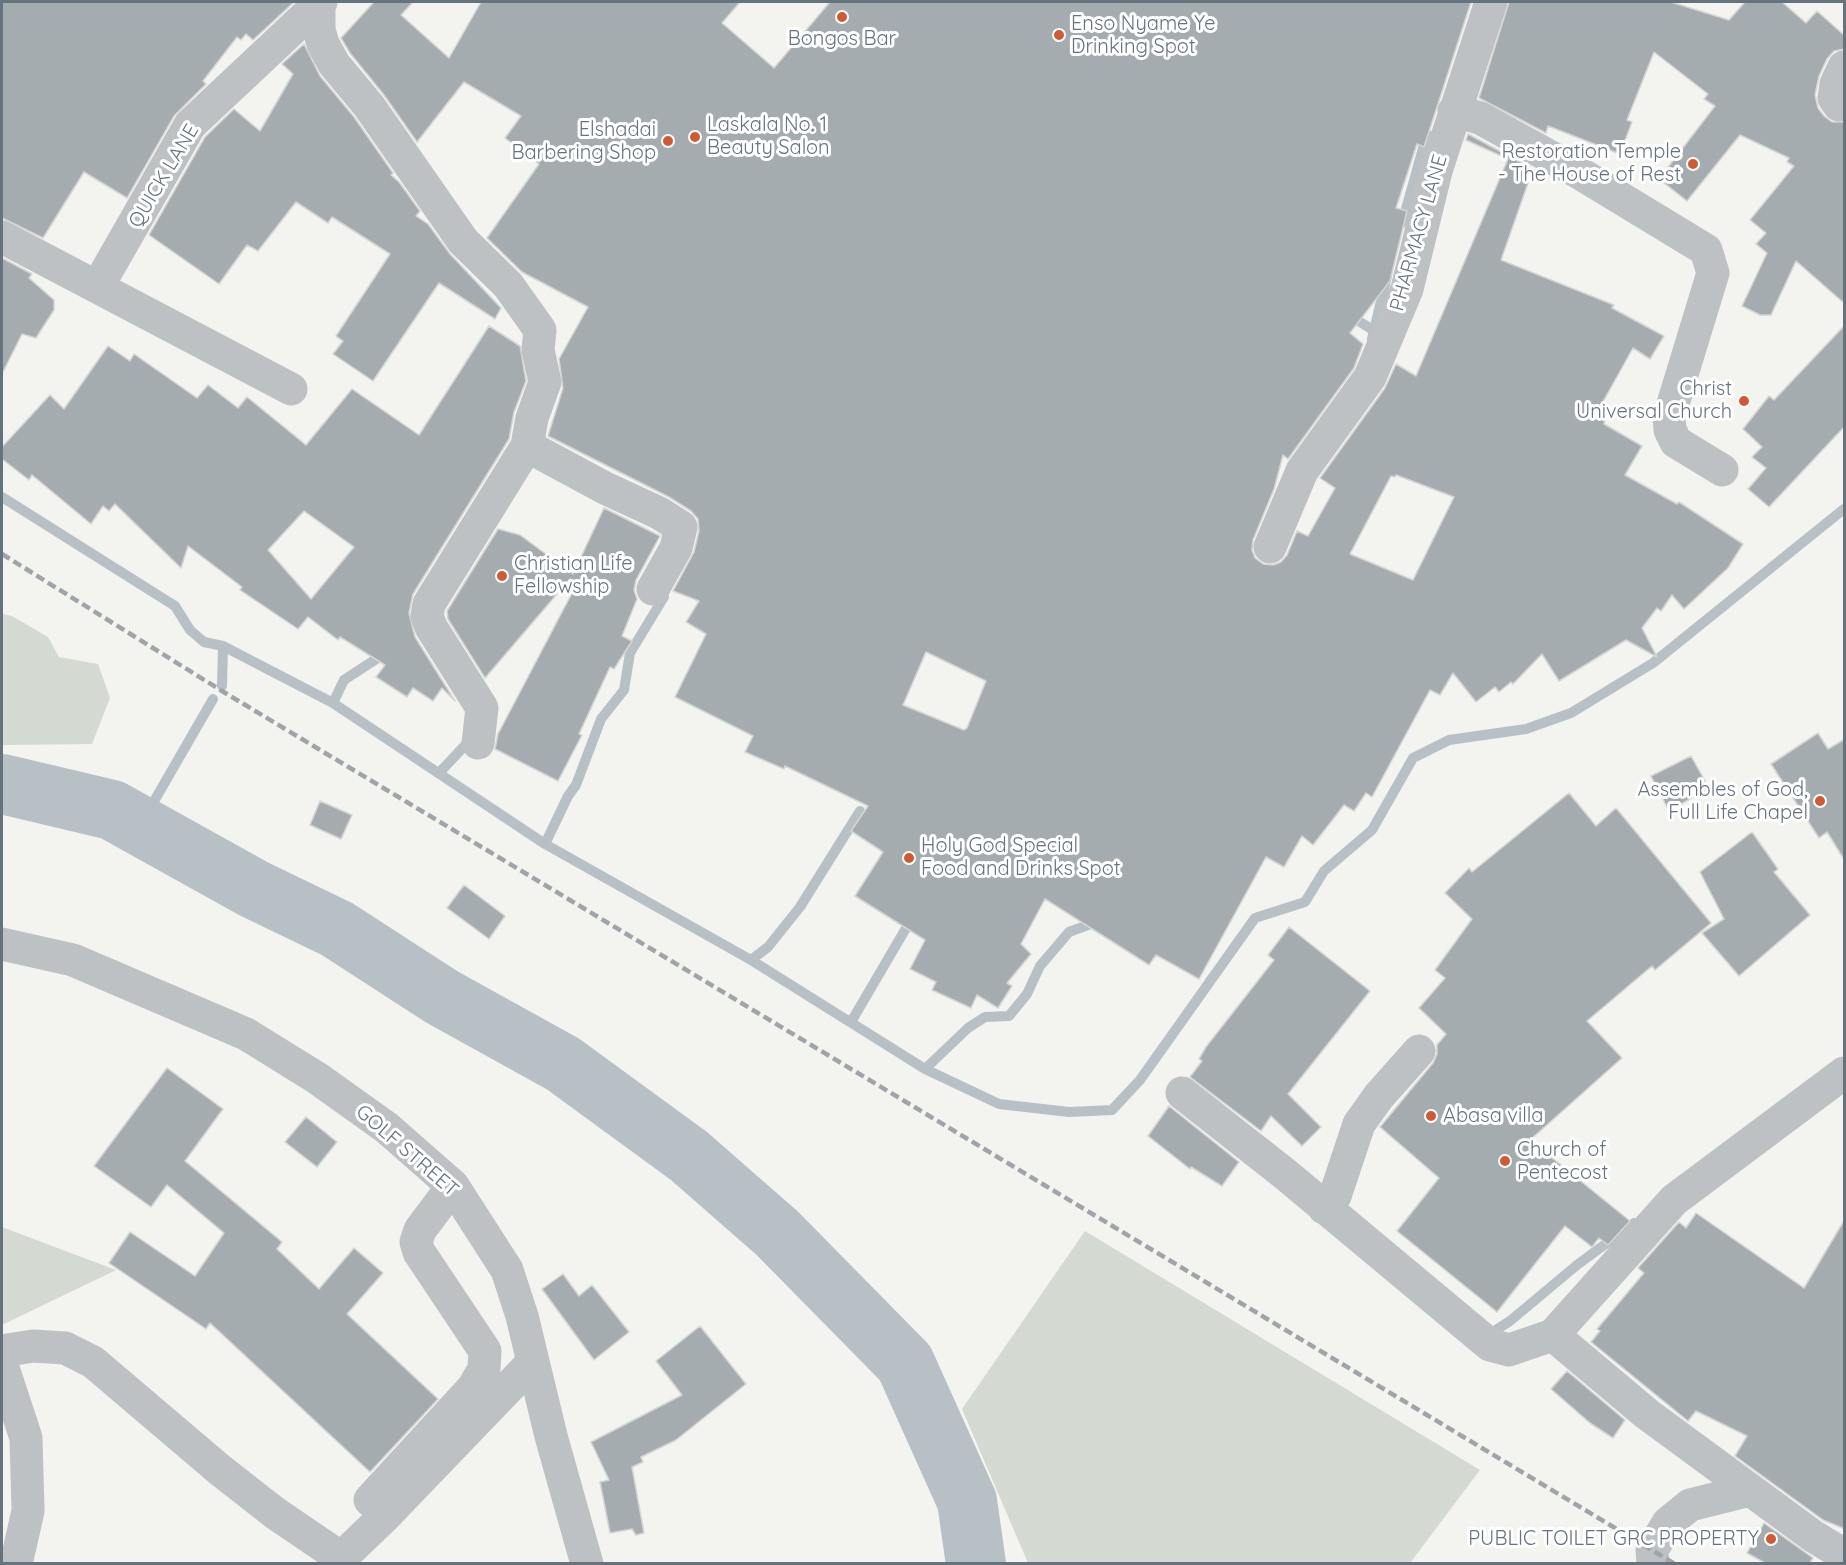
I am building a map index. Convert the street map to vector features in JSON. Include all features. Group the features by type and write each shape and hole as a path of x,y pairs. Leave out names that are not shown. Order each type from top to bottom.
{"street":[{"name":"PHARMACY LANE","path":"1270,547 1302,471 1370,377 1407,289 1436,171 1491,2"},
{"path":"320,3 321,37 334,63 369,106 463,241 508,285 540,330 538,350 545,382 532,418 527,446 429,604 427,616 431,627 482,708 478,744"},
{"name":"QUICK LANE","path":"98,286 190,125 320,3"},
{"path":"1839,105 1834,98 1836,84 1845,67"},
{"path":"1454,111 1480,118 1576,171 1706,250 1713,273 1670,417 1670,430 1676,442 1722,470"},
{"path":"2,237 291,389"},
{"path":"527,446 681,527 676,548 653,589"},
{"name":"GOLF STREET","path":"2,944 73,960 246,1034 317,1078 387,1128 453,1186 507,1270 587,1563"},
{"path":"1324,1208 1335,1197 1359,1124 1379,1096 1419,1051"},
{"path":"1182,1093 1490,1345 1509,1350 1554,1335 1674,1200 1845,1073"},
{"path":"370,1500 473,1388 484,1369 486,1351 418,1252 416,1242 420,1230 453,1186"},
{"path":"1554,1335 1647,1414 1813,1536 1845,1555"},
{"path":"2,1351 33,1346 65,1348 93,1362 229,1477 338,1561 386,1516 533,1362"},
{"path":"2,1365 26,1438 27,1449 28,1511 16,1563"},
{"path":"1653,1563 1652,1550 1668,1523 1690,1505 1750,1490"}],"shaded area":[{"path":"2,614 12,616 48,637 59,657 98,664 110,698 92,744 2,745"},
{"path":"2,1227 116,1270 2,1325"},
{"path":"1085,1231 1480,1470 1410,1563 1028,1563 962,1409"}],"building":[{"path":"2,2 294,2 253,40 246,34 241,40 237,37 203,81 206,84 174,116 127,198 84,172 43,238 2,218"},
{"path":"374,2 413,2 401,15 449,58 481,2 740,2 722,23 774,68 830,2 1471,2 1424,147 1417,144 1396,208 1407,211 1390,281 1350,333 1363,344 1354,368 1288,459 1283,455 1274,489 1253,540 1252,550 1255,558 1263,564 1273,565 1281,562 1287,555 1297,531 1308,536 1335,488 1320,478 1385,388 1396,364 1416,376 1508,159 1466,140 1468,134 1533,169 1501,260 1614,305 1612,308 1664,336 1650,359 1633,348 1595,416 1605,420 1604,424 1642,446 1625,475 1677,504 1679,502 1743,544 1728,568 1684,609 1672,595 1661,611 1657,608 1642,628 1657,657 1626,640 1559,681 1542,654 1513,684 1511,682 1499,692 1495,687 1476,702 1453,673 1440,695 1430,690 1372,797 1366,793 1354,811 1344,805 1313,845 1302,836 1284,867 1266,857 1199,979 1156,955 1149,965 1045,899 1021,944 1031,954 1007,983 1012,986 998,1008 977,995 971,1008 932,990 936,982 910,969 925,940 855,896 883,852 851,831 868,806 785,766 784,769 745,752 753,736 675,697 706,634 686,622 699,601 673,591 694,552 699,531 698,519 691,511 669,497 548,436 563,388 559,359 588,307 522,272 487,238 539,164 505,138 521,116 464,82 417,142 341,38","holes":["1396,475 1454,497 1413,580 1350,554 1391,476","926,652 986,681 967,728 964,730 903,705"]},
{"path":"1509,2 1671,2 1729,20 1745,2 1782,2 1806,23 1817,11 1845,36 1845,49 1834,51 1827,59 1819,76 1815,95 1818,108 1824,116 1832,122 1845,122 1845,304 1796,261 1771,315 1760,315 1742,306 1767,253 1756,244 1766,233 1750,220 1794,166 1787,162 1789,158 1740,135 1687,201 1659,179 1715,106 1704,99 1708,94 1654,52 1627,120 1632,122 1620,154 1548,126 1546,133 1479,98"},
{"path":"304,44 320,76 354,117 393,173 391,175 399,182 420,211 416,216 428,224 450,254 501,308 495,319 439,283 373,381 333,354 343,341 336,336 390,254 332,217 328,223 296,202 258,251 247,245 219,284 149,235 205,137 234,109 260,131 293,74 282,64"},
{"path":"2,258 32,274 29,278 54,300 54,310 36,338 22,334 2,374"},
{"path":"1845,325 1845,426 1769,507 1748,489 1766,468 1752,457 1762,447 1743,429 1769,396 1774,400"},
{"path":"489,326 520,346 526,381 514,412 509,439 413,594 409,613 415,637 455,701 442,688 433,701 413,688 407,697 376,677 385,665 340,637 338,640 308,617 298,629 240,590 242,587 188,546 181,568 115,504 109,511 103,506 91,524 32,475 29,480 2,459 2,447 50,395 64,409 108,346 130,361 134,354 197,398 208,385 238,408 247,397 306,445 352,389 419,435","holes":["304,511 354,547 311,599 268,550"]},
{"path":"604,508 660,536 636,580 634,590 637,599 622,636 632,641 614,669 610,667 579,734 582,735 558,781 495,749 498,734 571,595 564,591 570,579 485,678 448,619 447,611 498,529 520,535 573,574"},
{"name":"Assembles of God, Full Life Chapel","path":"1818,733 1828,749 1845,739 1845,861 1827,832 1819,838 1771,764"},
{"path":"1691,756 1709,788 1669,811 1651,776"},
{"path":"1569,793 1596,826 1616,808 1711,923 1655,970 1652,966 1587,1021 1622,1058 1530,1140 1630,1221 1608,1245 1599,1238 1592,1247 1565,1226 1497,1312 1397,1231 1439,1178 1380,1127 1433,1063 1437,1054 1437,1045 1446,1034 1419,1008 1445,978 1435,970 1472,919 1445,893 1469,868 1472,872"},
{"path":"320,801 352,815 341,839 310,825"},
{"path":"1752,832 1778,869 1774,872 1810,915 1739,976 1702,933 1724,919 1700,872"},
{"path":"464,885 505,916 489,939 447,908"},
{"path":"1289,927 1370,991 1288,1094 1321,1127 1302,1146 1271,1116 1261,1131 1190,1077 1202,1061 1199,1059 1206,1047 1274,960 1268,955"},
{"path":"167,1068 223,1109 185,1161 282,1242 277,1249 319,1289 354,1248 383,1273 347,1314 438,1399 370,1472 210,1323 206,1329 109,1263 130,1232 195,1276 224,1233 167,1185 151,1207 94,1166"},
{"path":"1169,1106 1239,1162 1222,1186 1191,1167 1190,1169 1148,1136"},
{"path":"306,1117 337,1142 317,1167 285,1142"},
{"path":"1696,1213 1804,1288 1845,1219 1845,1529 1823,1520 1735,1456 1747,1436 1696,1411 1688,1421 1591,1342 1600,1331 1597,1329 1644,1273 1638,1268 1679,1222 1686,1228"},
{"path":"563,1274 579,1296 592,1285 629,1332 594,1360 542,1289"},
{"path":"700,1326 746,1384 676,1440 641,1457 643,1462 632,1467 644,1533 636,1535 632,1529 610,1533 600,1482 609,1480 591,1442 682,1395 656,1361"},
{"path":"1567,1371 1625,1420 1613,1438 1590,1423 1551,1389"},
{"name":"PUBLIC TOILET GRC PROPERTY","path":"1764,1523 1813,1558 1810,1563 1765,1563 1747,1553"}],"waterway":[{"path":"1402,223 1427,134"},
{"path":"1372,339 1387,276"},
{"path":"1347,314 1373,330"},
{"path":"2,497 175,606 190,630 204,642 223,646 333,703 545,844 751,960 925,1069 999,1104 1069,1112 1112,1110 1140,1080 1255,918 1305,902 1324,871 1372,830 1413,758 1449,740 1526,729 1571,713 1653,663 1844,509"},
{"path":"545,844 568,796 576,785 601,719 624,690 630,653 664,597"},
{"path":"222,686 223,646"},
{"path":"333,703 344,680 387,652"},
{"path":"112,810 153,803 213,699"},
{"path":"439,773 471,739"},
{"path":"2,784 112,810 254,889 337,929 442,997 563,1064 689,1156 777,1233 905,1363 967,1501 976,1564"},
{"path":"751,960 768,947 800,907 860,811"},
{"path":"851,1022 912,918"},
{"path":"925,1069 968,1028 985,1017 1009,1016 1027,994 1040,966 1069,932 1099,921"},
{"path":"1485,1337 1510,1321 1577,1265 1634,1223"}],"railway":[{"path":"2,554 222,691 1675,1564"}],"place":[{"name":"Bongos Bar","path":"842,17"},
{"name":"Enso Nyame Ye Drinking Spot","path":"1059,35"},
{"name":"Laskala No. 1 Beauty Salon","path":"695,137"},
{"name":"Elshadai Barbering Shop","path":"668,141"},
{"name":"Restoration Temple - The House of Rest","path":"1693,164"},
{"name":"Christ Universal Church","path":"1744,401"},
{"name":"Christian Life Fellowship","path":"502,576"},
{"name":"Assembles of God, Full Life Chapel","path":"1820,801"},
{"name":"Holy God Special Food and Drinks Spot","path":"909,858"},
{"name":"Abasa villa","path":"1431,1116"},
{"name":"Church of Pentecost","path":"1505,1161"},
{"name":"PUBLIC TOILET GRC PROPERTY","path":"1771,1539"}]}
